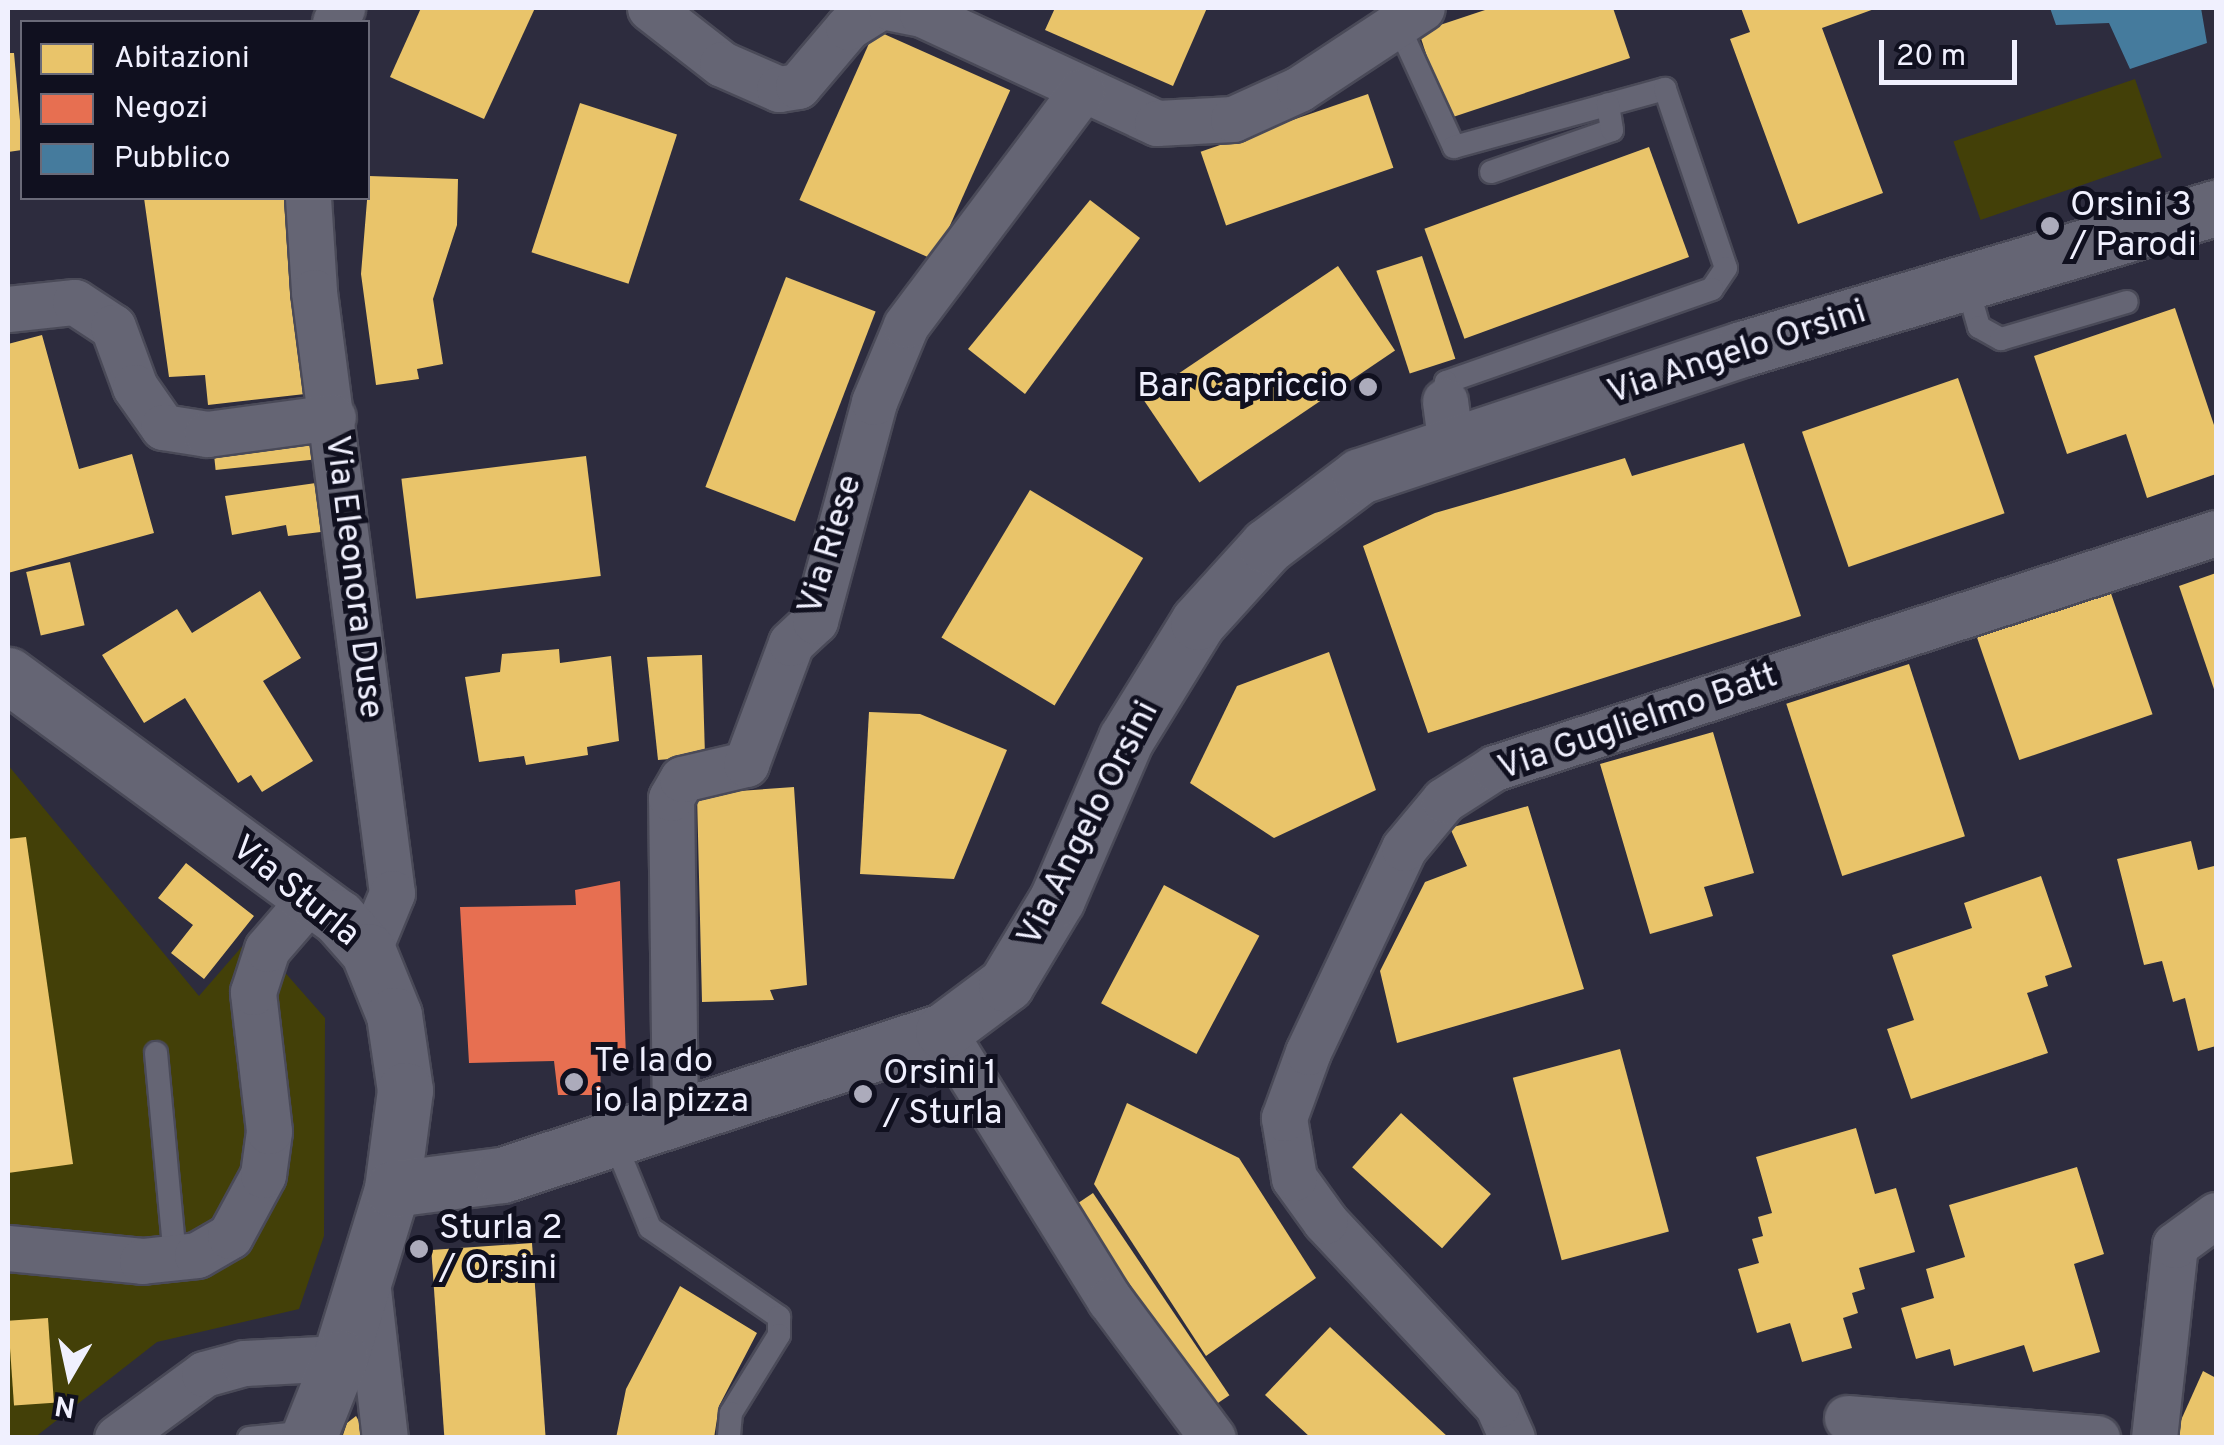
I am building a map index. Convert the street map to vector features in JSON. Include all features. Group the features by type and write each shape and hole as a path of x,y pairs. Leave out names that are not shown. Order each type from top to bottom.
{"street":[{"path":"650,8 722,64 779,89 798,86 848,27 878,8"},
{"path":"890,8 922,14 1157,123 1233,119 1300,89 1411,17"},
{"name":"Via Riese","path":"675,1118 672,798 682,779 746,764 791,643 814,621 874,402 906,325 1082,91"},
{"name":"Via Eleonora Duse","path":"308,200 314,292 392,892 368,952"},
{"name":"Via Angelo Orsini","path":"392,1189 502,1175 943,1031 1006,984 1057,899 1126,739 1198,622 1266,546 1360,476 1448,423 1966,282 2216,208"},
{"path":"8,309 75,302 114,328 135,387 163,427 207,434 333,417"},
{"name":"Via Guglielmo Batt","path":"1512,1438 1497,1405 1325,1221 1294,1178 1284,1118 1308,1052 1404,848 1444,800 1494,768 2216,533"},
{"name":"Via Sturla","path":"8,676 312,897 368,952 394,1014 404,1090 392,1189 367,1278 309,1435"},
{"path":"8,1248 142,1261 197,1255 230,1236 263,1175 268,1131 253,992 267,950 312,897"},
{"path":"943,1031 1110,1300 1213,1438"},
{"path":"2154,1438 2174,1246 2216,1215"},
{"path":"367,1278 385,1438"},
{"path":"117,1438 204,1374 244,1363 340,1358"},
{"path":"1846,1418 2097,1438"}],"lane":[{"name":"Via Angelo Orsini","path":"1411,17 1454,147 1486,143 1664,90 1726,268 1712,289 1446,382 1448,423"},
{"path":"1492,172 1612,130 1608,104"},
{"path":"1966,282 1979,327 2001,339 2127,302"},
{"path":"156,1053 175,1258"},
{"path":"613,1138 650,1228 779,1317 779,1335 731,1413 728,1438"},
{"path":"250,1438 309,1435"}],"shaded area":[{"path":"2135,79 2162,157 1980,220 1953,142"},
{"path":"8,765 199,996 252,935 325,1018 324,1236 299,1309 157,1342 34,1438 8,1437"}],"building: Abitazioni":[{"path":"421,8 535,8 484,119 390,77"},
{"path":"1055,8 1207,8 1173,86 1045,30"},
{"path":"1491,8 1613,8 1630,58 1447,119 1419,32"},
{"path":"1741,8 1877,8 1822,28 1883,193 1798,224 1730,39 1750,32"},
{"path":"875,30 1010,90 935,260 799,200"},
{"path":"8,53 14,53 20,150 8,152"},
{"path":"1368,94 1393,168 1226,225 1201,152"},
{"path":"580,103 677,135 628,284 531,252"},
{"path":"1649,147 1689,257 1464,339 1424,229"},
{"path":"370,176 458,179 457,225 433,299 443,364 417,369 419,379 376,385 361,274"},
{"path":"144,200 286,200 305,394 208,405 205,375 169,377"},
{"path":"1090,200 1140,238 1025,394 968,349"},
{"path":"1422,256 1455,359 1410,374 1376,271"},
{"path":"1338,266 1395,351 1199,483 1142,398"},
{"path":"786,277 876,311 795,521 705,487"},
{"path":"2175,308 2216,431 2216,474 2147,498 2126,434 2067,454 2034,356"},
{"path":"42,335 79,469 132,454 154,533 8,573 8,344"},
{"path":"1958,378 2005,513 1849,567 1802,432"},
{"path":"318,430 321,459 216,470 213,441"},
{"path":"1744,443 1801,616 1428,733 1363,546 1435,513 1625,458 1632,476"},
{"path":"586,456 601,576 416,599 401,479"},
{"path":"323,482 329,531 288,536 286,525 232,535 225,496"},
{"path":"1030,490 1143,558 1055,705 941,637"},
{"path":"70,562 85,625 41,635 26,572"},
{"path":"2216,573 2216,695 2179,586"},
{"path":"2106,579 2153,714 2019,760 1973,625"},
{"path":"260,591 301,658 263,681 313,761 262,792 251,775 238,783 185,698 144,723 102,655 177,609 192,633"},
{"path":"559,649 560,663 611,656 619,741 587,747 588,755 526,765 524,756 479,762 465,677 500,672 502,654"},
{"path":"1329,652 1376,790 1274,838 1190,783 1237,686"},
{"path":"702,655 705,756 658,760 647,657"},
{"path":"1909,664 1965,836 1842,876 1786,704"},
{"path":"869,712 920,714 1007,750 954,879 860,874"},
{"path":"1713,732 1754,873 1704,887 1713,916 1650,934 1600,764"},
{"path":"794,787 807,985 770,990 774,1000 702,1002 697,794"},
{"path":"1528,806 1584,989 1397,1043 1380,971 1425,882 1467,866 1450,828"},
{"path":"26,837 73,1164 8,1173 8,839"},
{"path":"2191,841 2198,870 2214,866 2216,877 2216,1046 2198,1051 2185,998 2173,1002 2162,961 2144,965 2117,859"},
{"path":"186,863 254,916 204,979 171,953 193,925 158,898"},
{"path":"2041,876 2072,967 2045,976 2048,986 2027,993 2048,1053 1911,1099 1887,1029 1914,1020 1892,955 1972,928 1964,903"},
{"path":"1164,885 1259,936 1196,1054 1101,1003"},
{"path":"1620,1049 1669,1232 1562,1260 1513,1078"},
{"path":"1127,1103 1239,1158 1316,1278 1206,1356 1094,1184"},
{"path":"1401,1113 1491,1194 1442,1248 1352,1167"},
{"path":"1856,1128 1875,1194 1896,1188 1915,1252 1859,1268 1865,1289 1852,1293 1858,1313 1843,1318 1852,1348 1802,1362 1790,1323 1757,1333 1738,1269 1759,1263 1752,1239 1763,1236 1758,1217 1772,1213 1756,1157"},
{"path":"2077,1167 2104,1254 2074,1264 2100,1352 2033,1372 2024,1345 1954,1366 1950,1349 1916,1359 1901,1308 1934,1298 1926,1269 1965,1257 1949,1205"},
{"path":"1093,1193 1229,1395 1212,1407 1076,1205"},
{"path":"532,1243 546,1438 444,1438 431,1250"},
{"path":"680,1286 757,1333 719,1406 714,1438 616,1438 626,1389"},
{"path":"48,1318 54,1403 14,1406 8,1321"},
{"path":"1330,1327 1449,1438 1311,1438 1265,1395"},
{"path":"2203,1371 2216,1378 2216,1436 2173,1438"},
{"path":"356,1416 368,1438 342,1438 347,1423"}],"building: Negozi":[{"path":"620,881 626,1058 600,1059 601,1095 558,1095 554,1061 469,1063 460,907 576,905 575,890"}],"building: Pubblico":[{"path":"2050,8 2201,8 2207,43 2130,69 2109,23 2056,25"}],"place":[{"name":"Orsini 3 / Parodi","path":"2050,226"},
{"name":"Bar Capriccio","path":"1368,387"},
{"name":"Te la do io la pizza","path":"574,1082"},
{"name":"Orsini 1 / Sturla","path":"863,1094"},
{"name":"Sturla 2 / Orsini","path":"419,1249"}]}
